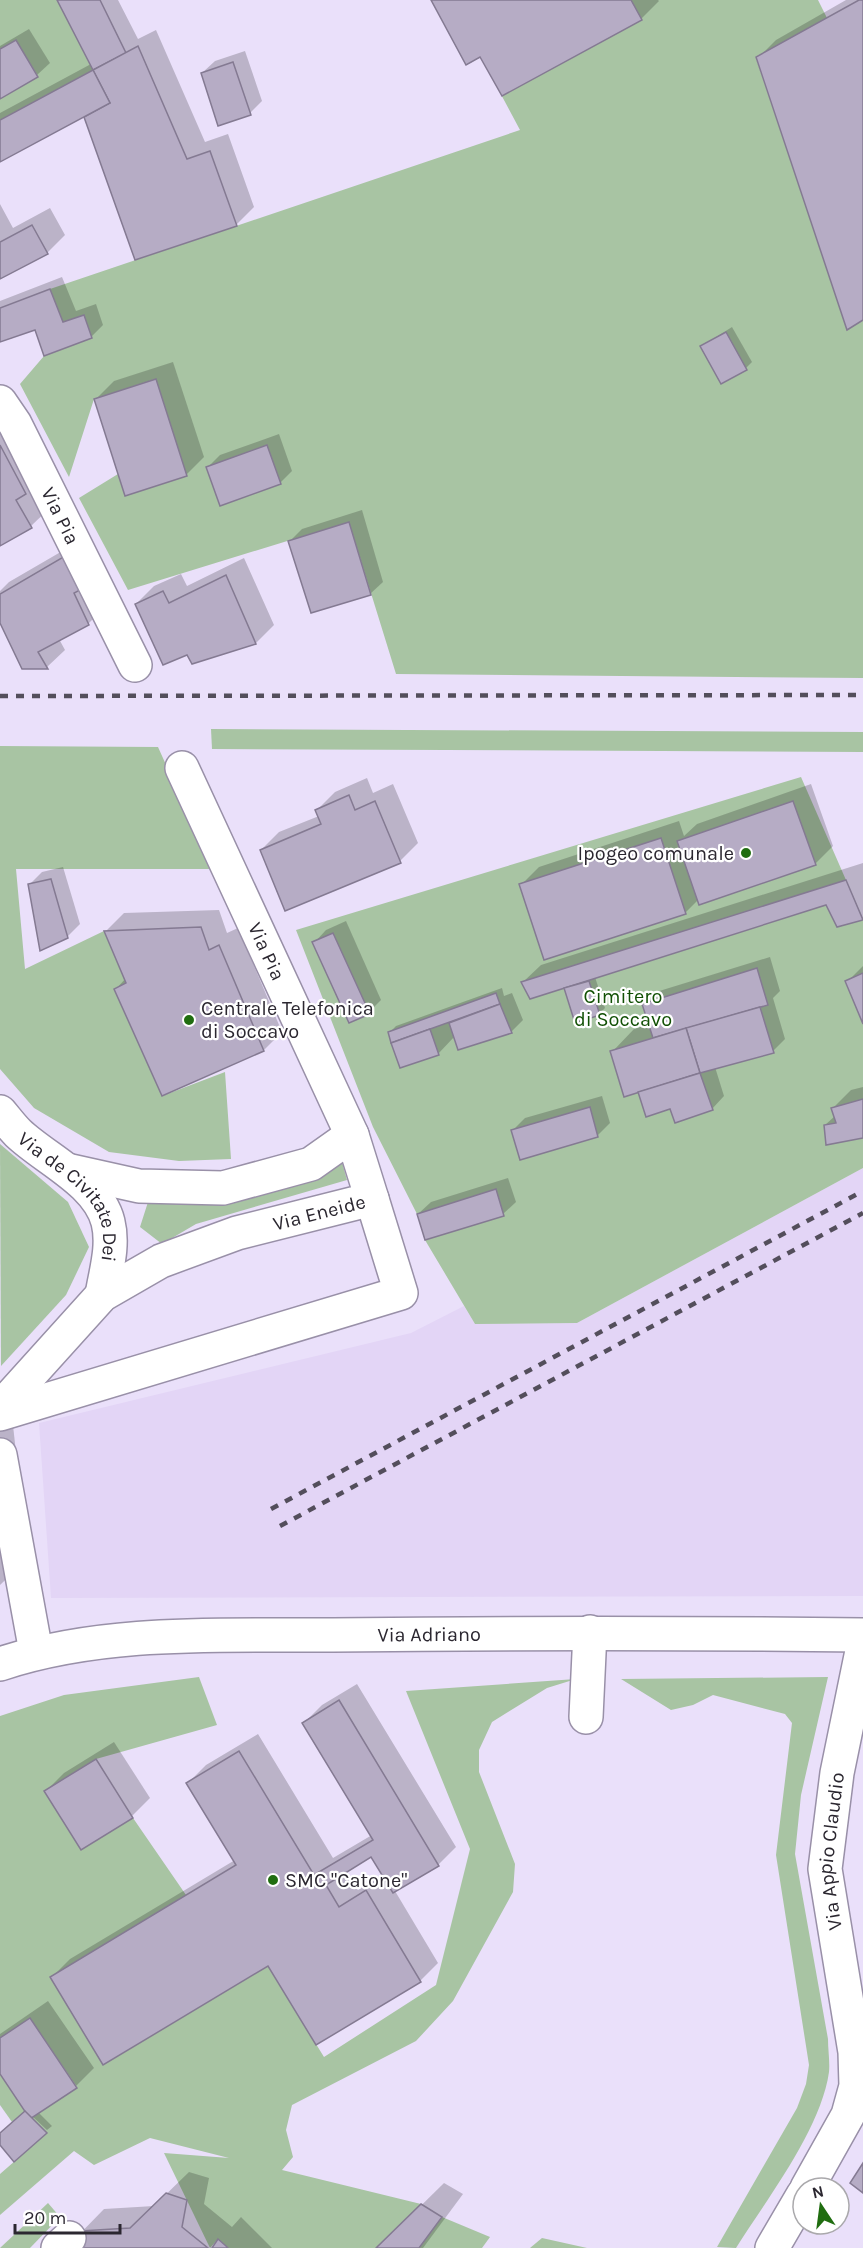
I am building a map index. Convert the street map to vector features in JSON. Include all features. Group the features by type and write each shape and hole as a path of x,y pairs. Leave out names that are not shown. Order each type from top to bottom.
{"street":[{"name":"Via Pia","path":"0,402 15,424 135,665"},
{"name":"Via Pia","path":"182,768 352,1135"},
{"name":"Via de Civitate Dei","path":"0,1112 18,1133 67,1170 97,1201 108,1221 111,1247 102,1295"},
{"path":"67,1170 139,1186 223,1188 311,1164 352,1135"},
{"name":"Via Eneide","path":"0,1408 102,1295 161,1261 237,1233 372,1199 352,1135"},
{"path":"0,1414 401,1293 372,1199"},
{"path":"0,1455 36,1652"},
{"path":"586,1717 590,1632"},
{"name":"Via Adriano","path":"0,1664 36,1652 136,1639 590,1632 863,1635"},
{"name":"Via Appio Claudio","path":"814,2176 848,2115 856,2086 855,2052 825,1869 837,1773 863,1646"},
{"path":"772,2248 791,2216"}],"shaded area":[{"path":"863,1168 863,1596 51,1598 39,1423 411,1333 464,1306 475,1324 577,1323"}],"green space":[{"path":"0,0 57,0 93,70 0,120 0,99 38,76 16,40 0,49"},
{"path":"431,0 818,0 827,18 756,58 847,329 863,320 863,678 396,674 349,522 128,590 79,498 118,474 125,496 186,476 155,379 94,399 69,477 20,384 44,356 92,338 84,315 63,322 50,289 520,130 481,57 466,65"},
{"path":"211,729 863,732 863,752 212,749"},
{"path":"0,746 158,747 213,869 16,869 25,969 104,931 126,983 114,989 162,1096 225,1072 231,1159 179,1161 109,1152 34,1108 0,1069"},
{"name":"Cimitero di Soccavo","path":"801,777 863,919 863,1168 577,1323 475,1324 425,1240 417,1214 373,1127 296,930"},
{"path":"0,1144 68,1202 89,1247 66,1295 1,1366"},
{"path":"342,1162 347,1180 196,1224 162,1244 140,1227 148,1202 191,1201"},
{"path":"199,1677 217,1725 96,1759 44,1791 81,1850 133,1818 186,1895 103,2065 268,1966 324,2057 436,1985 470,1849 406,1691 576,1679 547,1688 492,1722 479,1750 479,1772 515,1864 513,1892 453,2001 416,2041 292,2105 286,2130 293,2157 282,2170 421,2204 376,2248 228,2248 218,2239 210,2248 164,2153 229,2158 150,2138 94,2165 74,2151 0,2215 0,2174 47,2133 30,2119 77,2087 30,2018 0,2038 0,1716 64,1695"},
{"path":"828,1677 801,1795 795,1854 828,2039 829,2072 815,2117 777,2186 736,2248 717,2247 797,2108 806,2084 809,2065 776,1855 792,1723 785,1714 713,1695 693,1705 671,1710 621,1679"},
{"path":"0,2074 25,2111 12,2122 0,2105"},
{"path":"48,2203 60,2217 30,2248 0,2248"},
{"path":"442,2217 490,2237 482,2248 419,2248"},
{"path":"542,2238 587,2248 530,2248"}],"building":[{"path":"57,0 100,0 126,53 93,70"},
{"path":"431,0 631,0 642,20 502,96 480,57 466,65"},
{"path":"859,0 863,0 863,320 847,330 756,57"},
{"path":"16,40 38,77 0,99 0,49"},
{"path":"138,46 187,159 210,151 237,226 135,260 84,117 110,103 93,70"},
{"path":"233,62 251,115 218,126 201,73"},
{"path":"93,70 110,103 0,162 0,120"},
{"path":"32,225 48,254 0,279 0,242"},
{"path":"50,289 63,322 84,315 92,338 44,356 35,330 0,342 0,308"},
{"path":"726,332 747,370 721,384 700,346"},
{"path":"156,379 187,476 125,496 94,399"},
{"path":"0,445 26,494 16,500 32,528 0,546"},
{"path":"267,445 281,484 220,506 206,467"},
{"path":"349,522 371,595 311,613 288,541"},
{"path":"65,556 82,589 74,593 89,625 38,652 48,669 22,669 0,623 0,594"},
{"path":"226,575 256,644 192,664 187,655 163,665 135,604 163,591 169,603"},
{"path":"349,795 355,810 375,801 401,863 285,911 260,850 321,824 315,810"},
{"name":"Ipogeo comunale","path":"793,801 816,865 699,905 677,841"},
{"path":"661,838 686,914 544,960 519,884"},
{"path":"51,879 68,938 40,951 28,884"},
{"path":"846,880 863,920 837,927 826,905 530,999 521,982"},
{"name":"Centrale Telefonica di Soccavo","path":"201,927 209,950 219,945 264,1051 162,1096 114,989 126,983 104,931"},
{"path":"333,933 370,1014 349,1023 312,942"},
{"path":"757,968 768,1005 653,1038 642,1004"},
{"path":"863,973 863,1024 845,981"},
{"path":"589,981 600,1015 575,1023 564,988"},
{"path":"496,993 500,1004 391,1043 388,1032"},
{"path":"500,1004 512,1033 458,1050 449,1023"},
{"path":"760,1007 774,1053 700,1073 686,1028"},
{"path":"686,1028 700,1073 624,1097 610,1051"},
{"path":"430,1029 439,1055 400,1068 391,1043"},
{"path":"700,1073 713,1110 675,1123 670,1109 646,1117 638,1092"},
{"path":"863,1099 863,1138 826,1145 824,1125 836,1123 831,1108"},
{"path":"590,1107 598,1137 520,1160 511,1130"},
{"path":"496,1189 504,1216 425,1240 417,1214"},
{"name":"SMC \"Catone\"","path":"339,1700 439,1866 393,1893 371,1857 326,1885 339,1907 366,1890 421,1982 316,2045 268,1966 103,2065 50,1977 236,1865 186,1783 239,1751 314,1875 373,1840 302,1723"},
{"path":"96,1759 133,1818 81,1850 44,1791"},
{"path":"30,2018 77,2088 30,2119 0,2074 0,2038"},
{"path":"25,2111 47,2133 14,2162 0,2145 0,2133"},
{"path":"863,2163 863,2193 851,2181"},
{"path":"166,2193 187,2200 182,2227 208,2248 64,2248 80,2231 130,2228"},
{"path":"421,2204 442,2217 419,2248 376,2248"},
{"path":"218,2239 226,2246 228,2248 212,2248"}],"railway":[{"path":"0,696 863,695"},
{"path":"271,1509 863,1191"},
{"path":"280,1526 863,1213"}],"place":[{"name":"Ipogeo comunale","path":"746,853"},
{"name":"Centrale Telefonica di Soccavo","path":"189,1020"},
{"name":"SMC \"Catone\"","path":"273,1880"}]}
